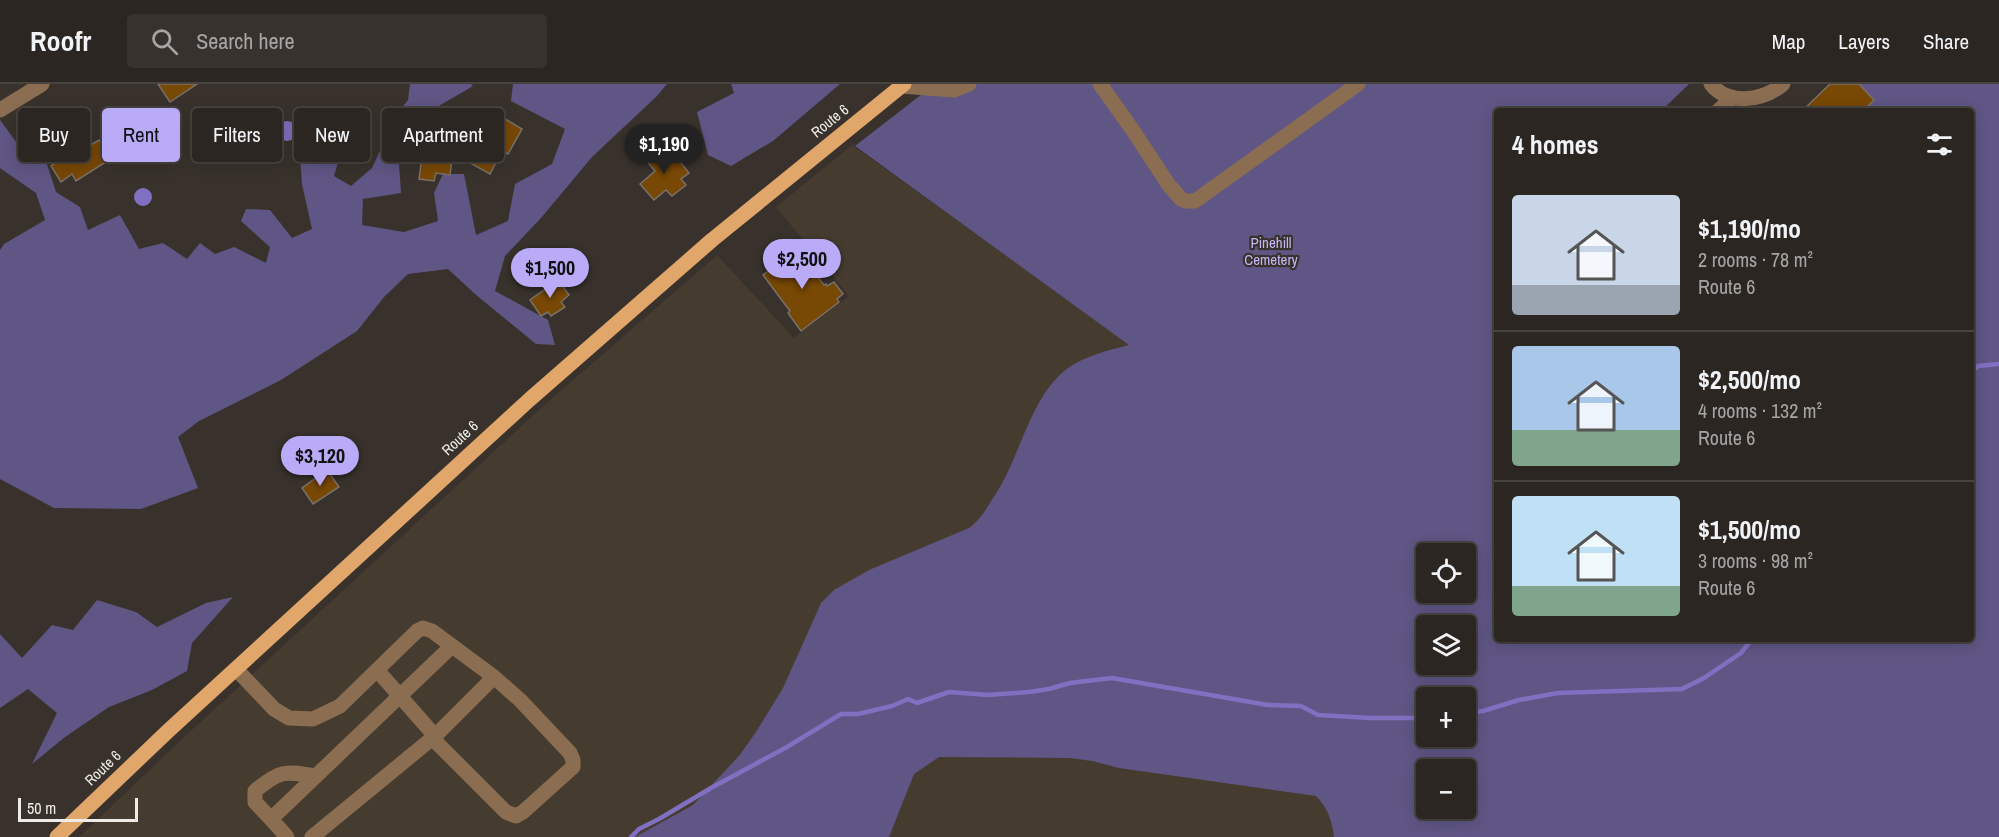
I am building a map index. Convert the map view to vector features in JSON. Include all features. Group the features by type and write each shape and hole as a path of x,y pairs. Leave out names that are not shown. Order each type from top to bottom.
{"main road":[{"name":"Route 6","path":"57,837 236,669 588,347 712,240 903,85"}],"street":[{"path":"0,110 42,84"},
{"path":"903,85 954,90 969,84"},
{"path":"1100,84 1168,184 1181,199 1191,202 1358,84"},
{"path":"1711,84 1717,92 1731,99"},
{"path":"1721,108 1731,99 1756,90 1784,84"},
{"path":"236,669 274,709 289,718 313,720 339,706 417,631 423,628 432,631 494,677 520,700 570,753 573,767 523,812 516,816 506,812 436,743 435,736 377,670"},
{"path":"271,819 452,646"},
{"path":"312,837 435,736 494,677"},
{"path":"287,837 255,802 255,791 273,776 290,772 316,776"}],"shaded area":[{"path":"291,121 294,124 294,138 291,141 283,141 282,122"},
{"path":"852,145 1126,342 1268,488 1416,620 1416,675 1476,675 1476,615 1437,615 1452,603 1473,603 1494,634 1494,642 1971,642 1999,837 79,837 540,409 717,255 794,338 849,296 776,207"},
{"path":"143,188 149,191 152,197 149,203 143,206 137,203 134,197 137,191"}],"green space":[{"path":"410,84 471,84 473,86 436,108 401,108 408,100"},
{"path":"513,84 667,84 592,157 541,218 505,256 495,291 548,320 555,345 536,344 448,269 408,274 384,297 357,331 281,380 199,421 178,437 198,488 141,509 54,508 0,479 0,250 4,244 45,220 36,193 0,168 0,120 18,144 18,162 46,162 56,192 80,207 88,230 120,215 139,249 163,243 187,259 200,243 215,254 234,247 266,263 270,247 241,221 246,209 270,210 292,238 312,229 302,184 300,162 338,162 334,176 351,186 372,168 382,146 382,162 400,162 401,193 363,199 362,225 404,232 438,221 434,193 443,174 464,174 476,235 508,221 515,184 552,164 565,129 511,101"},
{"path":"731,84 840,84 773,141 731,166 708,155 697,112 734,93"},
{"name":"Pinehill Cemetery","path":"935,84 1689,84 1664,108 1494,108 1494,642 1974,642 1974,108 1825,108 1856,84 1999,84 1999,837 1334,837 1329,815 1316,796 1119,768 1070,758 939,757 914,774 889,837 635,837 693,805 739,756 783,688 821,603 834,590 869,570 974,524 997,492 1045,393 1068,368 1105,351 1129,345 855,146"},
{"path":"233,597 192,643 187,671 152,690 109,707 65,737 32,764 57,713 28,689 0,708 0,634 22,658 52,625 73,630 97,600 136,612 157,627 206,603"}],"building":[{"path":"158,84 197,84 170,102"},
{"path":"1830,84 1859,84 1874,100 1866,108 1805,108"},
{"path":"504,118 522,129 508,154 504,152"},
{"path":"99,140 102,144 102,162 106,162 76,181 72,174 61,182 51,166 57,162 90,162 90,145"},
{"path":"656,148 666,161 674,154 689,173 681,179 686,185 672,196 666,190 654,200 640,184 655,171 644,158"},
{"path":"421,162 452,162 450,175 436,173 434,181 419,179"},
{"path":"471,162 496,162 490,174"},
{"path":"797,250 824,285 827,286 834,282 843,294 837,299 839,302 801,331 788,313 790,311 763,275 789,252 791,254"},
{"path":"558,280 569,295 561,302 565,307 551,316 548,312 541,316 530,300"},
{"path":"327,470 339,487 313,504 302,488"}],"waterway":[{"path":"1974,369 1978,366 1999,364"},
{"path":"1476,712 1519,700 1558,693 1682,689 1704,678 1741,653 1750,642"},
{"path":"631,837 639,829 787,747 841,714 858,714 892,706 908,699 917,703 949,692 988,695 1029,692 1070,683 1112,678 1268,705 1301,706 1318,715 1416,718"}]}
